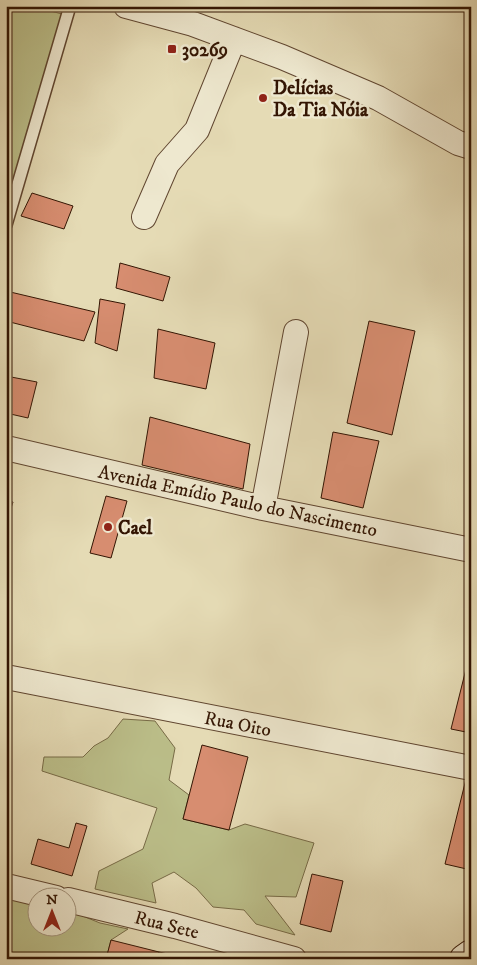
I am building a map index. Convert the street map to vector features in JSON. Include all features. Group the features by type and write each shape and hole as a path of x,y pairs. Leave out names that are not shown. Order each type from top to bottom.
{"street":[{"path":"126,6 193,24 282,57 378,98 458,143 471,147"},
{"path":"144,217 167,164 196,130 234,39"},
{"path":"263,508 296,332"},
{"name":"Avenida Emídio Paulo do Nascimento","path":"6,448 263,508 471,550"},
{"name":"Rua Oito","path":"6,677 471,768"},
{"path":"6,886 28,891"},
{"name":"Rua Sete","path":"78,902 175,926 294,959"},
{"path":"464,959 471,954"}],"lane":[{"path":"6,225 70,6"}],"green space":[{"path":"6,6 31,6 66,15 6,217"},
{"path":"123,719 155,721 175,748 169,780 189,795 183,819 229,830 245,824 314,843 296,897 265,896 295,935 256,924 244,910 213,907 196,888 174,872 152,883 156,903 95,889 99,871 143,849 157,808 42,771 44,757 83,757 94,746 108,738"},
{"path":"6,898 28,902 28,938 78,938 78,914 100,923 128,929 111,940 106,959 6,959"}],"building":[{"path":"32,193 73,206 64,229 21,216"},
{"path":"120,263 170,277 163,301 116,288"},
{"path":"6,291 95,312 84,341 6,321"},
{"path":"100,299 125,304 117,351 95,343"},
{"path":"369,321 415,331 392,435 347,423"},
{"path":"158,329 215,343 206,389 154,378"},
{"path":"6,376 37,382 28,418 6,413"},
{"path":"150,417 250,444 243,489 142,465"},
{"path":"333,432 379,441 363,508 321,498"},
{"name":"Cael","path":"106,496 127,501 111,558 90,553"},
{"path":"6,500 13,502 6,524"},
{"path":"471,649 471,733 451,729"},
{"path":"202,745 248,757 229,830 183,819"},
{"path":"466,779 471,780 471,870 445,864"},
{"path":"76,823 87,826 72,876 31,864 38,839 69,848"},
{"path":"312,874 343,881 331,932 300,924"},
{"path":"111,940 159,952 157,959 106,959"},
{"path":"159,952 189,959 157,959"}],"place":[{"name":"30269","path":"172,49"},
{"name":"Delícias Da Tia Nóia","path":"263,98"},
{"name":"Cael","path":"108,527"}]}
